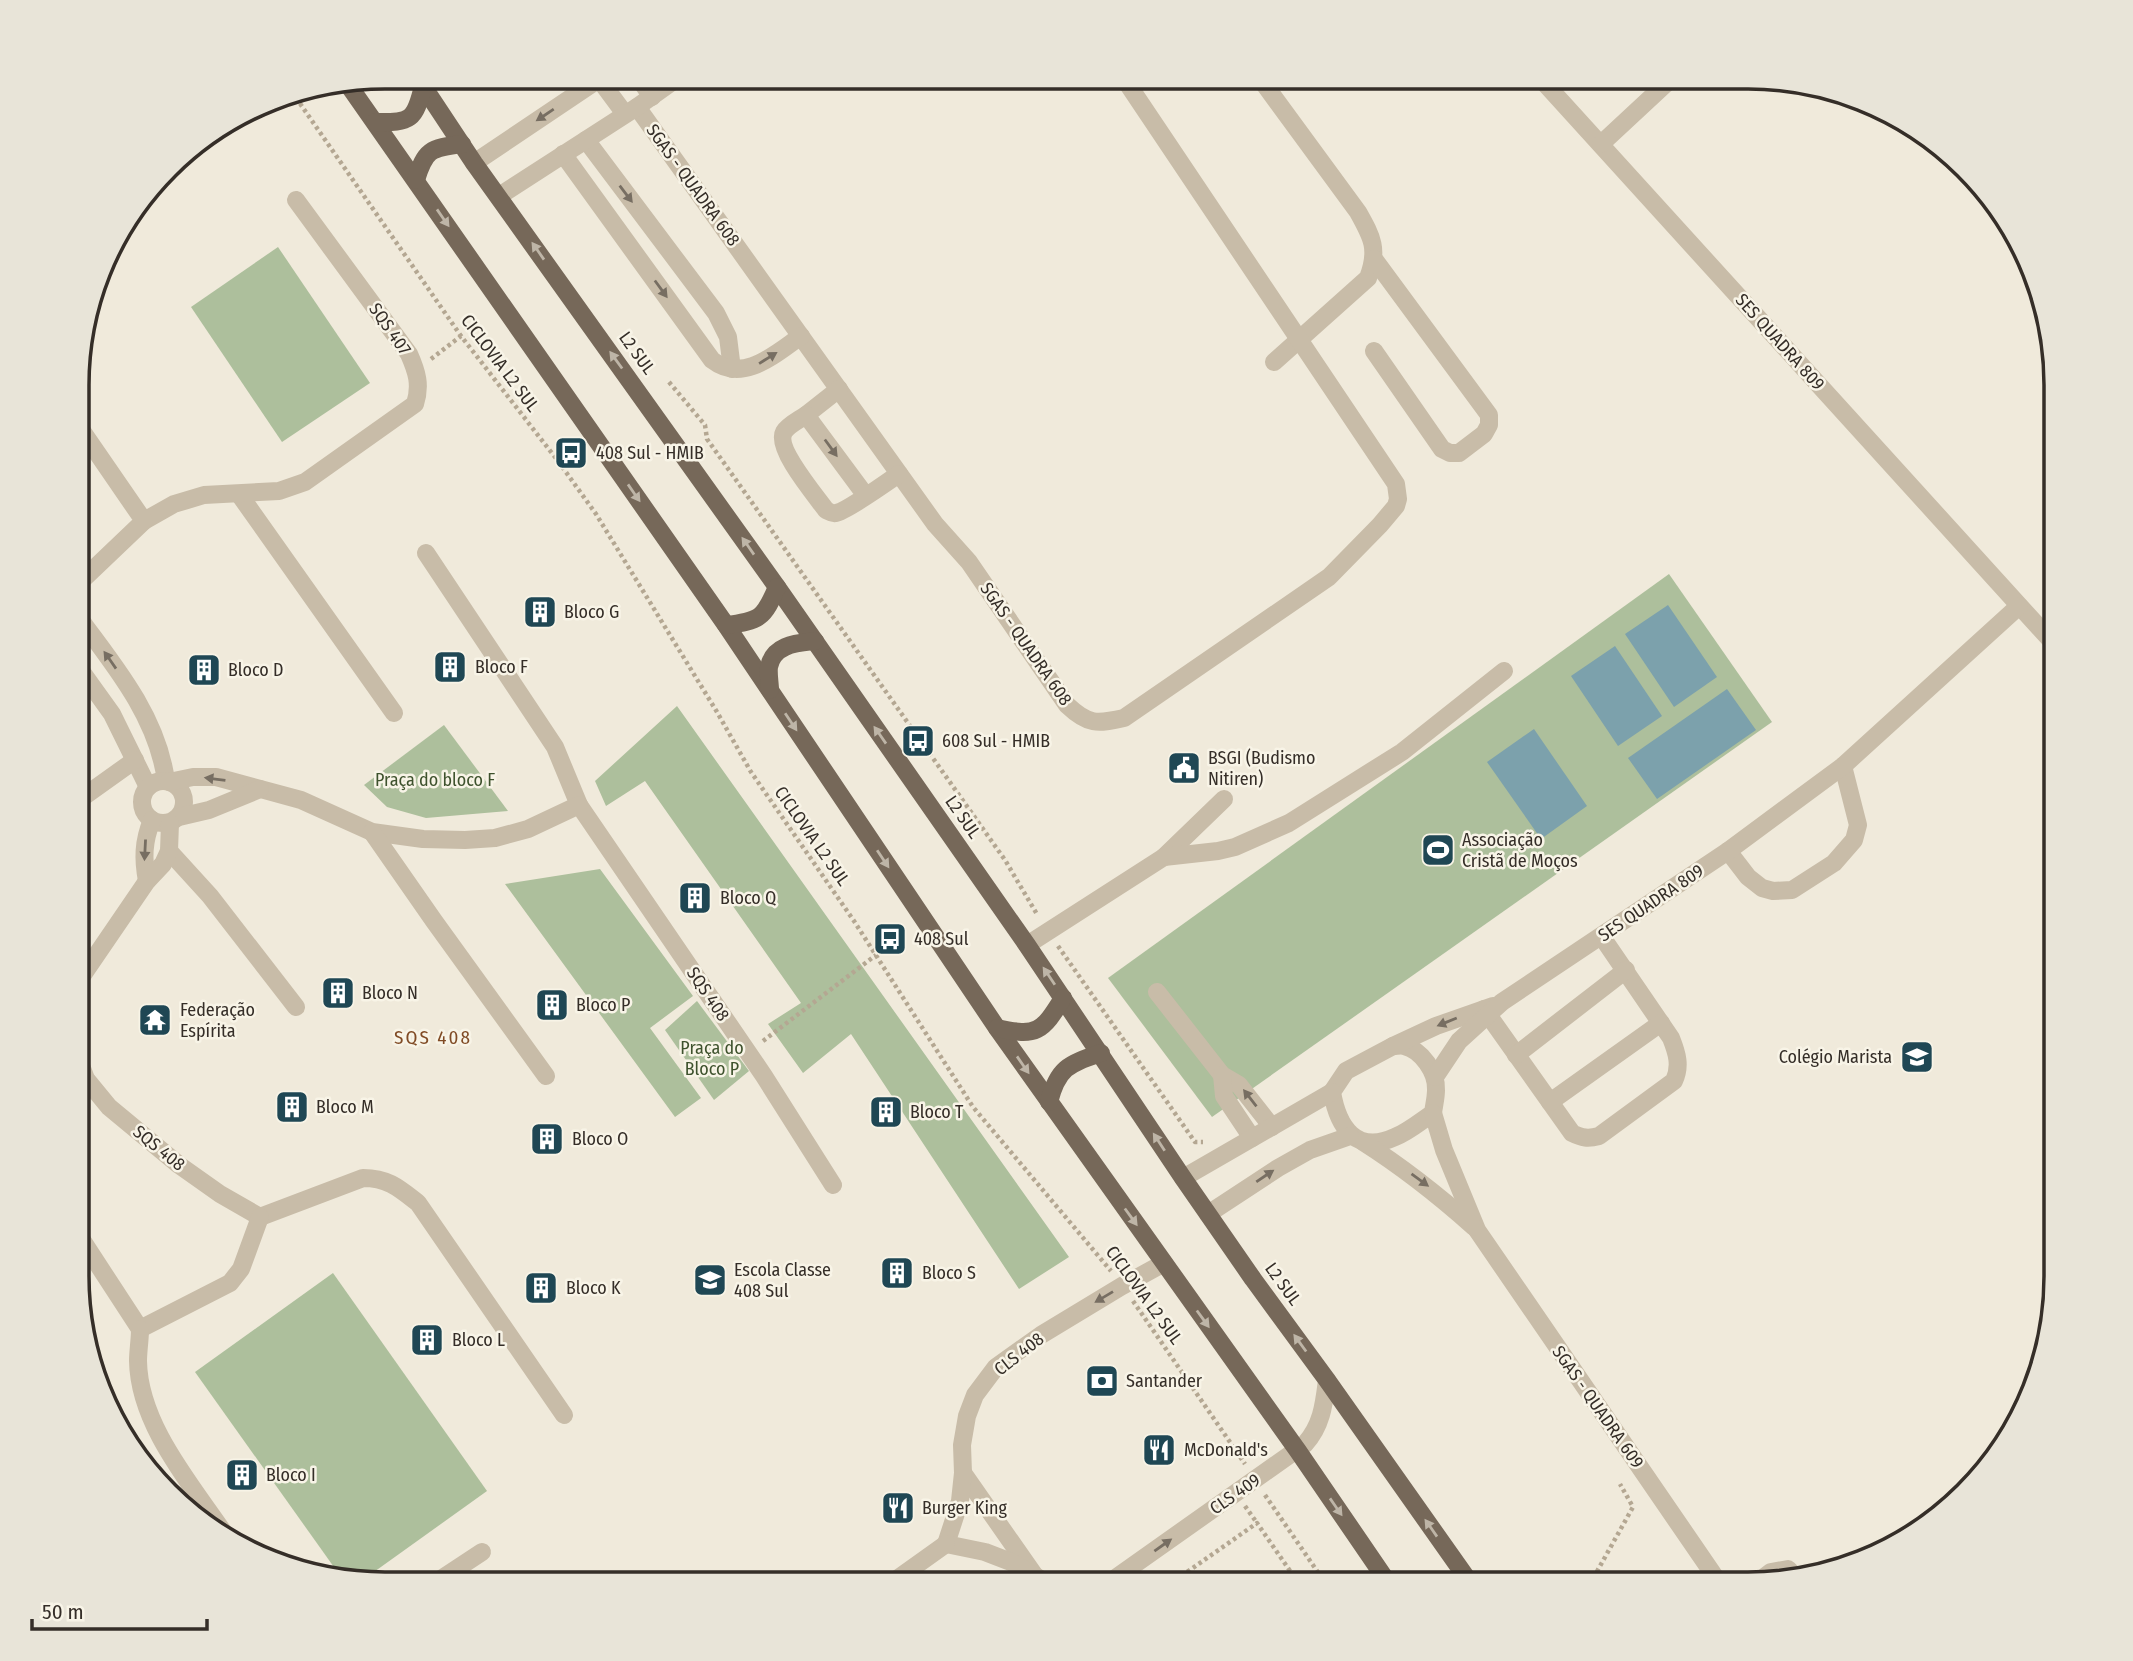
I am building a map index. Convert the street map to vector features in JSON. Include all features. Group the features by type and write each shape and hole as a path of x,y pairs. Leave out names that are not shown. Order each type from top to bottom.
{"main road":[{"path":"375,122 397,122 409,118 417,110 419,89"},
{"name":"L2 SUL","path":"425,89 474,163 777,587 1027,945 1208,1214 1463,1572"},
{"path":"353,91 726,625 997,1028 1298,1451 1381,1572"},
{"path":"416,180 422,159 430,152 443,146 461,144"},
{"path":"726,625 744,623 768,610 777,587"},
{"path":"771,691 769,667 778,652 785,646 796,643 815,642"},
{"path":"997,1028 1018,1033 1039,1030 1049,1021 1063,998"},
{"path":"1049,1102 1053,1085 1067,1067 1101,1053"}],"street":[{"path":"474,163 584,89"},
{"path":"615,89 638,106"},
{"path":"638,89 638,106"},
{"path":"638,106 662,89"},
{"name":"SGAS - QUADRA 608","path":"499,196 638,106 935,524 969,562 1067,705 1081,718 1093,723 1124,718 1329,577 1380,525 1396,506 1398,499 1396,484 1131,89"},
{"path":"1268,89 1358,212 1371,236 1374,259 1368,278 1274,362"},
{"name":"SES QUADRA 809","path":"1550,89 2044,633"},
{"path":"1601,144 1660,89"},
{"path":"586,139 716,313 728,337 732,369"},
{"path":"563,155 717,364 732,369 752,367 763,363 801,336"},
{"name":"SQS 407","path":"89,573 144,521 174,504 204,495 279,491 305,482 415,404 418,393 416,370 409,354 296,200"},
{"path":"1374,259 1489,415 1489,425 1484,434 1459,453 1442,449 1374,351"},
{"path":"839,389 783,433 782,443 786,454 826,510 833,514 839,513 899,474"},
{"path":"806,415 866,496"},
{"path":"89,442 144,521"},
{"path":"239,494 394,713"},
{"name":"SQS 408","path":"426,553 555,747 579,806 748,1053 833,1185"},
{"name":"SES QUADRA 809","path":"1393,1046 1446,1022 1485,1013 1503,1003 1728,851 1843,766 2019,606"},
{"path":"89,633 130,692 156,737 168,781"},
{"path":"1164,857 1235,848 1289,823 1402,752 1504,671"},
{"path":"89,681 107,705 148,787"},
{"path":"107,705 130,692"},
{"path":"89,793 135,761"},
{"path":"1728,851 1748,877 1773,891 1792,890 1834,863 1854,839 1858,825 1843,766"},
{"path":"260,789 217,807 161,823 145,814 142,804 143,795 156,781 193,777 216,778 260,789 301,800 372,832 465,840 495,838 528,829 579,806"},
{"path":"89,966 147,881 163,864 169,850 174,820 184,809 185,800 175,783 168,781"},
{"path":"1027,945 1164,857 1224,799"},
{"path":"147,881 144,850 152,820"},
{"path":"372,832 546,1076"},
{"path":"169,850 210,896 296,1007"},
{"path":"1485,1013 1572,1133 1581,1138 1599,1136 1674,1081 1678,1073 1676,1051 1661,1023 1602,937"},
{"path":"1516,1055 1626,970"},
{"path":"1157,992 1223,1075 1240,1085 1272,1127"},
{"name":"SES QUADRA 809","path":"1435,1077 1460,1041 1485,1013"},
{"path":"1550,1102 1661,1023"},
{"path":"1183,1178 1332,1092 1346,1071 1393,1046 1405,1046 1426,1062 1435,1077 1437,1088 1433,1113 1396,1137 1380,1142 1357,1139 1310,1150 1208,1214"},
{"path":"1223,1075 1224,1096 1252,1138"},
{"name":"SQS 408","path":"89,1083 109,1107 179,1165 220,1194 260,1217"},
{"path":"1332,1092 1340,1119 1357,1139"},
{"name":"SGAS - QUADRA 609","path":"1433,1113 1444,1150 1477,1230 1712,1572"},
{"name":"SGAS - QUADRA 609","path":"1357,1139 1431,1189 1477,1230"},
{"path":"140,1329 230,1283 241,1269 260,1217 363,1178 379,1178 395,1185 418,1203 564,1415"},
{"path":"89,1251 140,1329 138,1363 144,1400 161,1440 212,1515"},
{"name":"CLS 408","path":"946,1544 956,1518 963,1473 962,1445 967,1416 975,1395 996,1367 1041,1335 1164,1263"},
{"name":"CLS 409","path":"1124,1572 1298,1451 1317,1429 1322,1416 1327,1380"},
{"path":"963,1473 1036,1572"},
{"path":"907,1572 946,1544 985,1552 1028,1572"},
{"path":"452,1572 482,1552"}],"path":[{"name":"CICLOVIA L2 SUL","path":"299,102 461,336 596,513 751,772 876,955 973,1107 1122,1286 1318,1572"},
{"path":"416,370 461,336"},
{"path":"669,382 705,425 707,439 1005,860 1048,932 1195,1142 1201,1143 1213,1137 1238,1118"},
{"path":"748,1053 876,955"},
{"path":"1597,1572 1633,1507 1620,1484"},
{"path":"1187,1572 1257,1523 1291,1572"}],"green space":[{"path":"278,247 370,383 282,442 191,307"},
{"name":"Associação Cristã de Moços","path":"1669,574 1772,722 1212,1117 1108,978"},
{"path":"677,706 1069,1257 1019,1289 851,1034 803,1073 768,1024 801,1003 645,781 606,806 595,781"},
{"name":"Praça do bloco F","path":"444,725 508,811 426,818 387,807 364,785"},
{"path":"600,869 693,996 650,1028 701,1098 675,1117 505,884"},
{"name":"Praça do Bloco P","path":"697,1001 749,1071 714,1100 665,1030"},
{"path":"333,1273 487,1491 375,1571 334,1567 195,1372"}],"water":[{"path":"1668,605 1717,677 1674,707 1625,634"},
{"path":"1615,646 1662,716 1618,746 1571,676"},
{"path":"1727,689 1756,730 1657,799 1628,758"},
{"path":"1534,729 1587,806 1541,839 1487,762"}],"place":[{"name":"408 Sul - HMIB","path":"571,453"},
{"name":"Bloco G","path":"540,612"},
{"name":"Bloco F","path":"450,667"},
{"name":"Bloco D","path":"204,670"},
{"name":"608 Sul - HMIB","path":"918,741"},
{"name":"BSGI (Budismo Nitiren)","path":"1184,768"},
{"name":"Associação Cristã de Moços","path":"1438,850"},
{"name":"Bloco Q","path":"695,898"},
{"name":"408 Sul","path":"890,939"},
{"name":"Bloco N","path":"338,993"},
{"name":"Bloco P","path":"552,1005"},
{"name":"Federação Espírita","path":"155,1020"},
{"name":"Colégio Marista","path":"1917,1057"},
{"name":"Bloco M","path":"292,1107"},
{"name":"Bloco T","path":"886,1112"},
{"name":"Bloco O","path":"547,1139"},
{"name":"Bloco S","path":"897,1273"},
{"name":"Escola Classe 408 Sul","path":"710,1280"},
{"name":"Bloco K","path":"541,1288"},
{"name":"Bloco L","path":"427,1340"},
{"name":"Santander","path":"1102,1381"},
{"name":"McDonald's","path":"1159,1450"},
{"name":"Bloco I","path":"242,1475"},
{"name":"Burger King","path":"898,1508"}],"district":[{"name":"SQS 408","path":"433,1037"}]}
